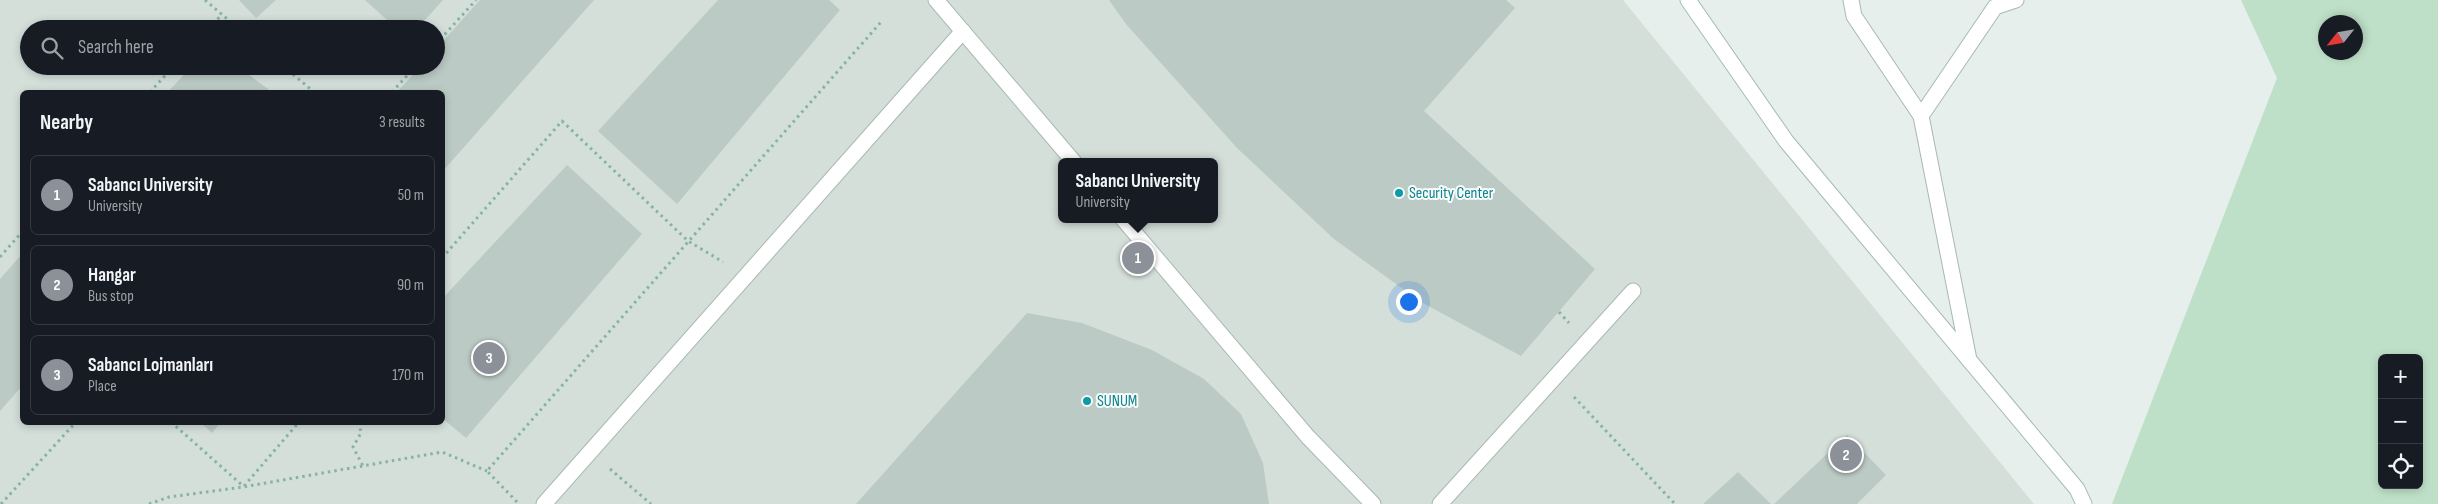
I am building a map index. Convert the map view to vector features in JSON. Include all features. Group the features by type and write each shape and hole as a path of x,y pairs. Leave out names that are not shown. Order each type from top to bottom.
{"street":[{"path":"936,0 1071,158"},
{"path":"1688,0 1786,141 2077,489 2084,504"},
{"path":"1851,0 1854,16 1921,116 1969,360"},
{"path":"1921,116 1995,7 2016,0"},
{"path":"544,504 963,32"},
{"path":"1126,223 1308,437 1373,504"},
{"path":"1440,504 1633,291"}],"path":[{"path":"205,0 229,20"},
{"path":"445,34 476,0"},
{"path":"216,20 222,14"},
{"path":"487,471 881,22"},
{"path":"152,90 166,75"},
{"path":"294,75 312,90"},
{"path":"394,90 408,75"},
{"path":"445,255 562,121 688,241 746,276"},
{"path":"0,257 20,234"},
{"path":"1555,377 1675,504"},
{"path":"0,504 73,425"},
{"path":"174,425 243,487"},
{"path":"243,487 296,425"},
{"path":"359,425 361,433 353,447 363,466"},
{"path":"149,504 169,497 243,487 442,452 487,471 519,504"},
{"path":"604,476 610,468 651,504"}],"shaded area":[{"path":"0,0 1623,0 2034,504 0,504"}],"green space":[{"path":"2241,0 2438,0 2438,504 2112,504 2277,78"}],"building":[{"path":"239,0 276,0 256,18"},
{"path":"365,0 443,0 425,20 387,20"},
{"path":"480,0 594,0 445,169 445,90 399,90 413,75 445,75 445,39"},
{"path":"718,0 829,0 840,10 677,204 598,131"},
{"name":"Security Center","path":"1109,0 1506,0 1515,8 1424,111 1595,269 1521,356 1421,302 1334,239 1237,148 1126,24"},
{"path":"184,75 249,75 269,90 170,90"},
{"path":"567,165 642,234 466,438 445,420 445,296"},
{"path":"20,256 20,388 0,411 0,279"},
{"name":"SUNUM","path":"1027,313 1082,323 1152,350 1204,379 1241,414 1263,463 1269,504 856,504"},
{"path":"203,425 219,425 212,433"},
{"path":"1847,435 1886,475 1857,504 1774,504"},
{"path":"1738,472 1771,504 1703,504"}],"place":[{"name":"Security Center","path":"1399,193"},
{"name":"Sabancı University","path":"1138,258"},
{"name":"Sabancı Lojmanları","path":"489,358"},
{"name":"SUNUM","path":"1087,401"},
{"name":"Hangar","path":"1846,455"}]}
